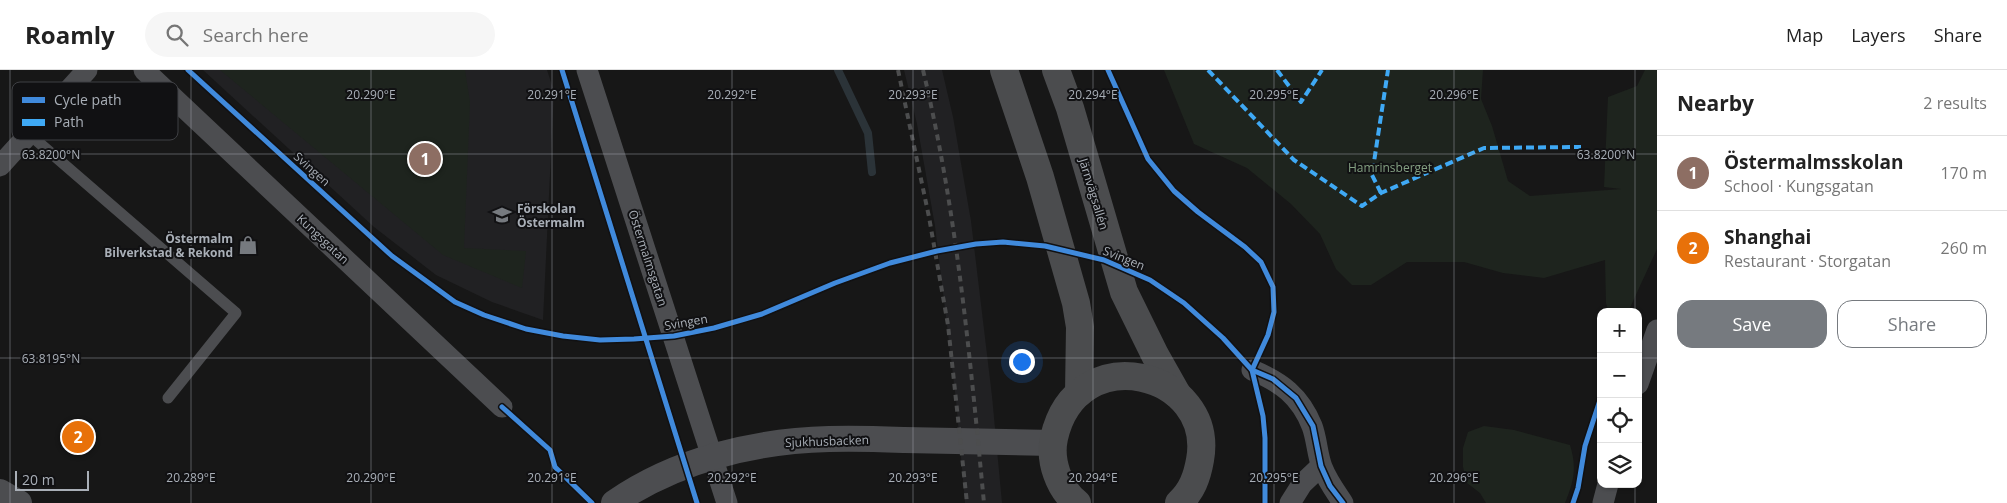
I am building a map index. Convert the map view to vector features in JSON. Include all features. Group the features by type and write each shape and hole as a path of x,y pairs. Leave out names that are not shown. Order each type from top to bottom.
{"main road":[{"path":"1004,70 1029,141 1076,302 1080,327 1079,393"},
{"name":"Järnvägsallén","path":"1056,70 1070,108 1124,292 1146,339 1178,395"},
{"path":"1073,501 1063,488 1054,467 1053,444 1057,423 1067,406 1079,393 1094,383 1111,377 1132,375 1155,380 1178,395 1190,410 1200,430 1202,450 1198,475 1188,494 1179,503"}],"street":[{"path":"76,82 87,70"},
{"name":"Kungsgatan","path":"144,70 157,82"},
{"name":"Östermalmsgatan","path":"587,70 727,503"},
{"name":"Kungsgatan","path":"178,102 502,407"},
{"path":"0,166 24,140"},
{"path":"1642,373 1657,330"},
{"path":"1252,370 1273,379 1296,398 1312,426 1321,466 1330,486 1343,503"},
{"name":"Sjukhusbacken","path":"614,503 646,484 679,468 706,458 775,443 828,439 1053,444"},
{"path":"1290,503 1302,484 1321,466"},
{"path":"1603,503 1607,488"},
{"path":"0,492 19,503"}],"lane":[{"path":"36,140 236,313 168,398"}],"shaded area":[{"path":"203,70 547,70 554,91 543,320 492,302 436,275 374,227"},
{"path":"904,70 942,70 953,117 971,221 992,396 1002,503 965,503 956,400 935,226 917,124"}],"green space":[{"path":"220,70 465,70 470,102 464,248 526,251 522,288 443,255"},
{"name":"Hamrinsberget","path":"1164,70 1483,70 1481,99 1492,126 1508,181 1530,196 1621,189 1604,187 1608,97 1637,86 1645,70 1657,70 1657,249 1630,308 1608,308 1605,260 1544,278 1503,273 1464,262 1407,262 1371,285 1352,285 1336,269 1320,234 1291,204 1247,168 1194,144"},
{"path":"1484,426 1514,430 1570,445 1574,474 1565,503 1486,503 1480,493 1467,483 1463,467 1463,448 1468,432"}],"waterway":[{"path":"838,70 868,133 872,172"}],"railway":[{"path":"898,70 929,217 948,325 967,503"},
{"path":"923,70 935,123 954,231 968,340 984,503"}],"marked path":[{"path":"1208,70 1294,160 1362,206 1381,193 1484,148 1581,147"},
{"path":"1277,70 1301,102 1322,70"},
{"path":"1381,193 1372,175 1388,70"}],"cycle path":[{"name":"Svingen","path":"188,70 392,256 455,302 484,315 526,329 600,340 674,336 714,328 762,314 835,283 890,263 937,251 976,244 1003,242 1045,246 1104,260 1150,280 1184,303 1223,338 1252,370 1273,379 1296,398 1313,426 1321,466 1330,486 1343,503"},
{"path":"562,70 697,503"},
{"path":"1108,70 1148,159 1174,191 1198,212 1245,247 1261,262 1273,287 1274,312 1268,335 1252,370 1263,416 1265,503"},
{"path":"1573,503 1578,488 1585,446 1601,398"},
{"path":"502,407 550,450 555,467 592,503"}],"place":[{"name":"Östermalmsskolan","path":"425,159"},
{"name":"Förskolan Östermalm","path":"502,215"},
{"name":"Östermalm Bilverkstad & Rekond","path":"248,245"},
{"name":"Shanghai","path":"78,437"}]}
